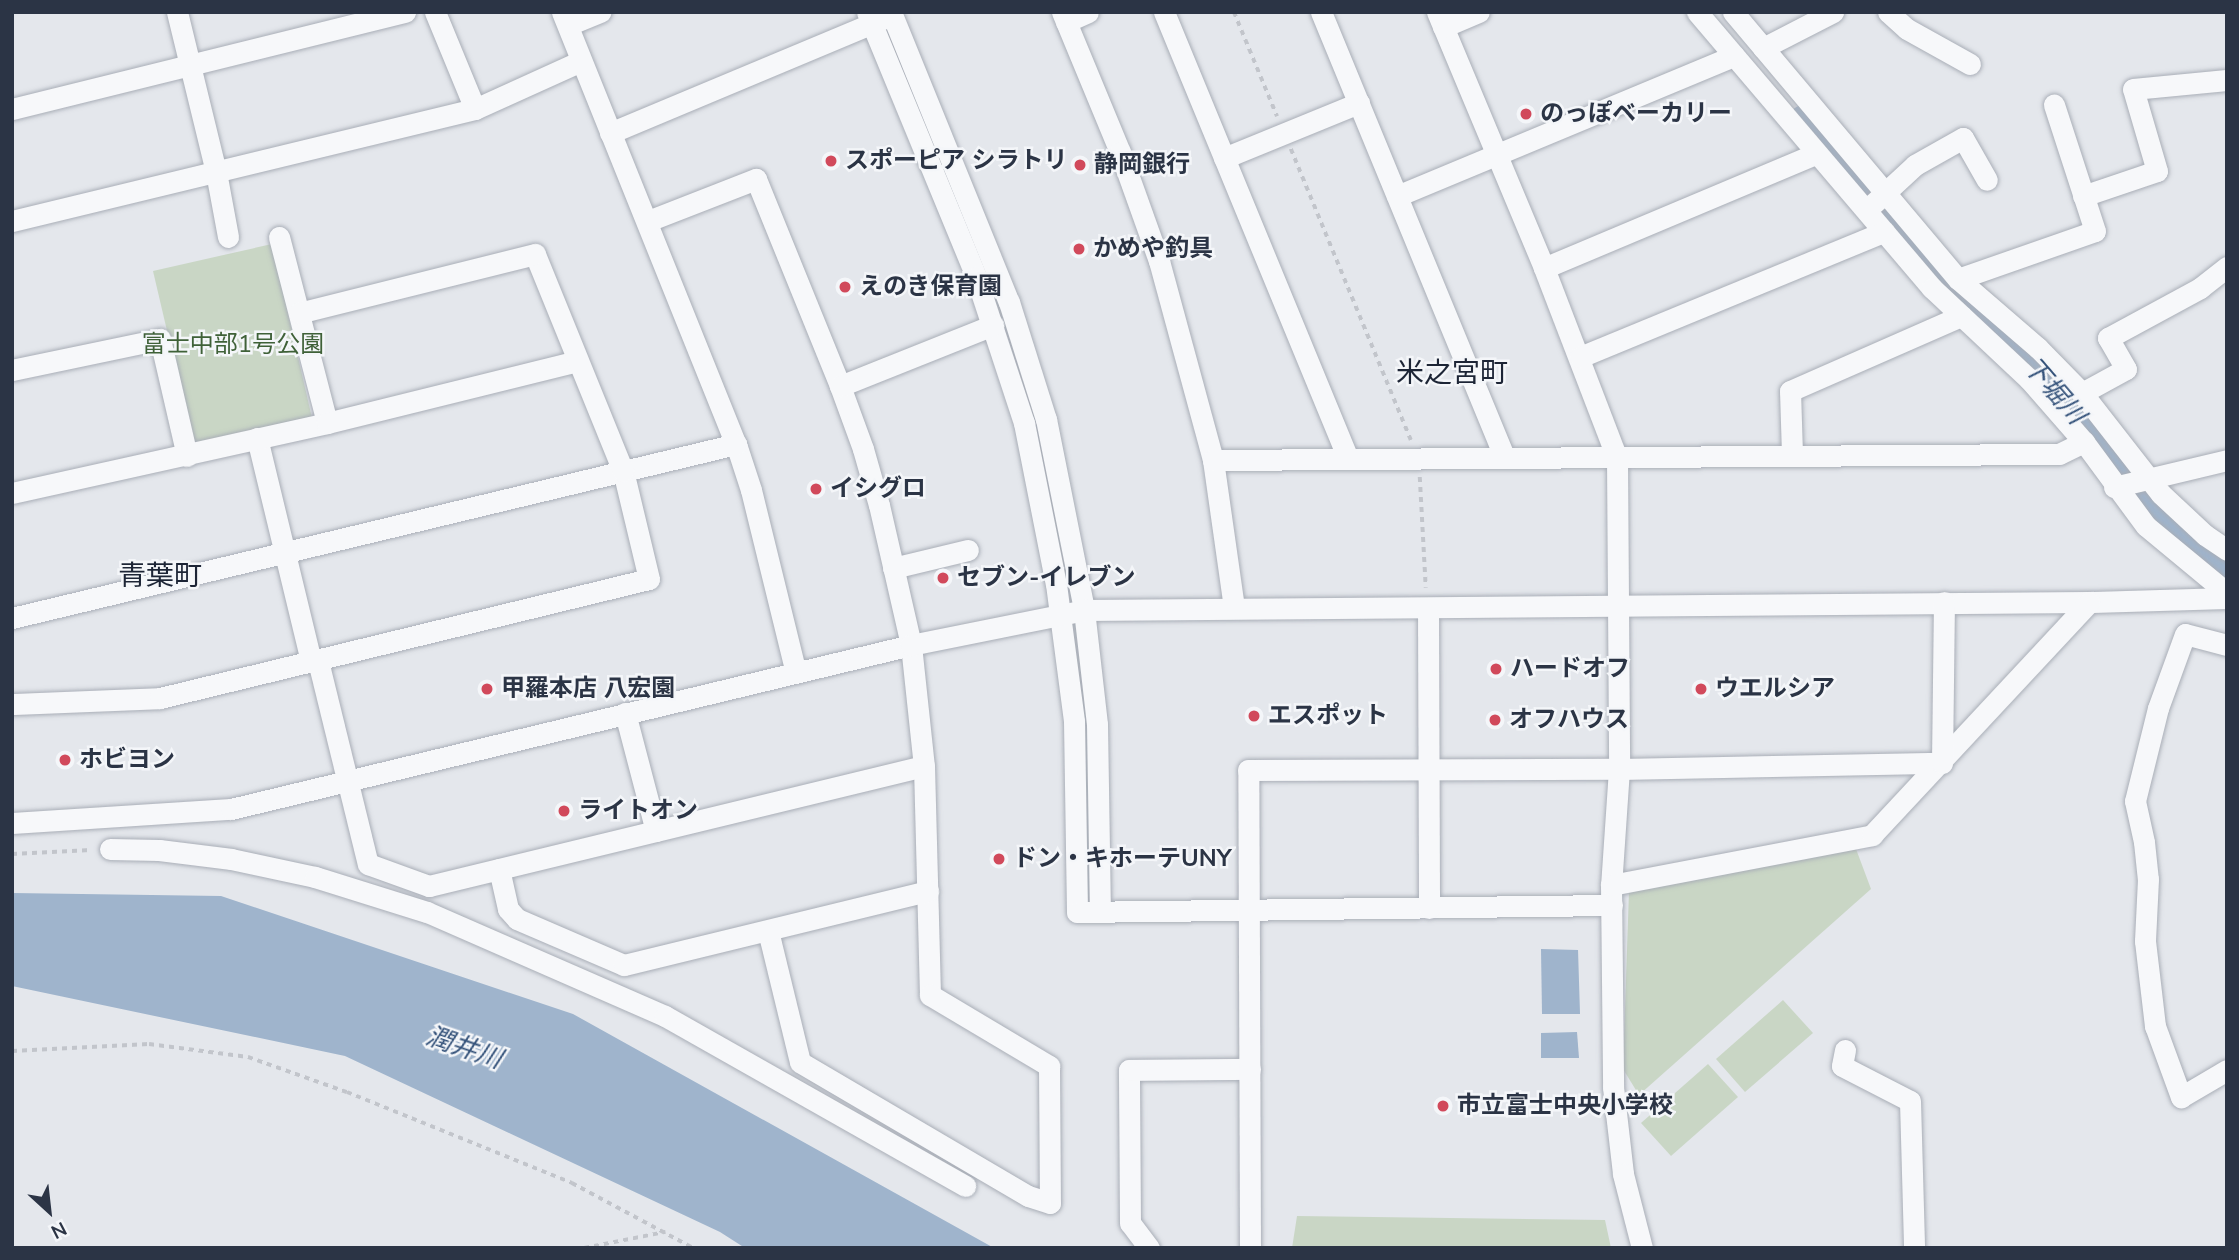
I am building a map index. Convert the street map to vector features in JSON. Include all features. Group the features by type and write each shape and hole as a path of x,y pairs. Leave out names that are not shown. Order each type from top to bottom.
{"street":[{"path":"177,12 188,66 216,172 228,237"},
{"path":"12,109 405,12"},
{"path":"435,12 475,109"},
{"path":"600,12 565,19 736,444 751,490 796,673"},
{"path":"1088,12 1064,17 1120,152 1159,261 1213,460 1234,607"},
{"path":"1164,12 1347,457"},
{"path":"1321,12 1505,457"},
{"path":"1479,12 1440,20 1494,155 1544,268 1618,458 1619,769 1611,895 1613,1087 1623,1174 1642,1248"},
{"path":"1697,12 1865,211 1961,316 2029,379 2084,442 2146,527 2227,595"},
{"path":"1733,12 1958,279 2038,348 2082,393 2146,477 2205,535 2227,550"},
{"path":"1763,48 1833,12"},
{"path":"1888,12 1907,29 1970,64"},
{"path":"610,133 869,18 894,13 1013,315 1046,419 1084,610 1097,724 1100,912"},
{"path":"869,18 993,325 1024,423 1059,612 1074,720 1077,912 1429,908 1611,895 1872,835 1942,763 2089,602"},
{"path":"1397,196 1734,56"},
{"path":"12,221 475,109 581,61"},
{"path":"2083,196 2157,171 2133,89 2227,80"},
{"path":"1224,158 1359,103"},
{"path":"1958,279 2095,231 2054,106"},
{"path":"1865,211 1915,165 1963,138 1987,180"},
{"path":"1544,268 1817,153"},
{"path":"648,221 756,179 840,386 872,483 911,645 924,766 930,995 1049,1066 1050,1203 1028,1196 800,1062 768,930"},
{"path":"1580,357 1884,232"},
{"path":"279,237 327,423"},
{"path":"12,704 160,698 649,579 623,471 535,254 299,313"},
{"path":"2082,393 2126,369 2108,338 2200,288 2227,267"},
{"path":"1792,454 1790,391 1961,316"},
{"path":"840,386 993,325"},
{"path":"12,370 159,339 187,456"},
{"path":"12,493 187,456 577,361"},
{"path":"257,439 368,864 429,886 924,766"},
{"path":"1213,460 2059,454 2084,442"},
{"path":"12,618 736,444"},
{"path":"2115,487 2146,477 2227,460"},
{"path":"893,568 968,550"},
{"path":"12,823 231,809 625,713 1059,612 1234,607 1428,608 2089,602 2227,595"},
{"path":"1942,763 1944,602"},
{"path":"1428,608 1429,908"},
{"path":"2227,645 2185,634 2158,708 2135,801 2144,842 2148,879 2145,941 2155,1026 2181,1097 2227,1070"},
{"path":"625,713 656,831"},
{"path":"1250,1248 1248,769 1428,771 1942,763"},
{"path":"110,849 159,850 231,859 315,877 426,912 665,1016 965,1186"},
{"path":"499,869 508,909 517,919 624,965 928,891"},
{"path":"1845,1050 1842,1066 1910,1101 1914,1248"},
{"path":"1149,1248 1129,1223 1129,1070 1250,1069"}],"path":[{"path":"1234,12 1419,459 1428,608"},
{"path":"12,855 110,849"},
{"path":"12,1051 149,1044 247,1057 347,1091 572,1183 693,1248"},
{"path":"584,1248 667,1232"}],"green space":[{"name":"富士中部1号公園","path":"272,244 312,418 194,446 153,271"},
{"path":"1853,841 1871,889 1639,1095 1623,1069 1629,891"},
{"path":"1783,1000 1813,1033 1745,1092 1716,1059"},
{"path":"1708,1064 1738,1097 1671,1156 1641,1123"},
{"path":"1297,1216 1605,1220 1611,1248 1292,1248"}],"water":[{"name":"潤井川","path":"12,893 221,896 573,1014 994,1248 745,1248 720,1232 345,1056 12,986"},
{"path":"1541,949 1578,950 1580,1014 1542,1014"},
{"path":"1577,1032 1579,1058 1541,1058 1541,1033"}],"waterway":[{"name":"下堀川","path":"1804,121 1864,192"},
{"name":"下堀川","path":"1884,214 1950,290 2039,370 2120,471 2173,526 2227,565"}],"place":[{"name":"のっぽベーカリー","path":"1526,114"},
{"name":"スポーピア シラトリ","path":"831,161"},
{"name":"静岡銀行","path":"1080,165"},
{"name":"かめや釣具","path":"1079,249"},
{"name":"えのき保育園","path":"845,287"},
{"name":"イシグロ","path":"816,489"},
{"name":"セブン-イレブン","path":"943,578"},
{"name":"ハードオフ","path":"1496,669"},
{"name":"甲羅本店 八宏園","path":"487,689"},
{"name":"ウエルシア","path":"1701,689"},
{"name":"エスポット","path":"1254,716"},
{"name":"オフハウス","path":"1495,720"},
{"name":"ホビヨン","path":"65,760"},
{"name":"ライトオン","path":"564,811"},
{"name":"ドン・キホーテUNY","path":"999,859"},
{"name":"市立富士中央小学校","path":"1443,1106"}],"district":[{"name":"米之宮町","path":"1452,373"},
{"name":"青葉町","path":"160,576"}]}
